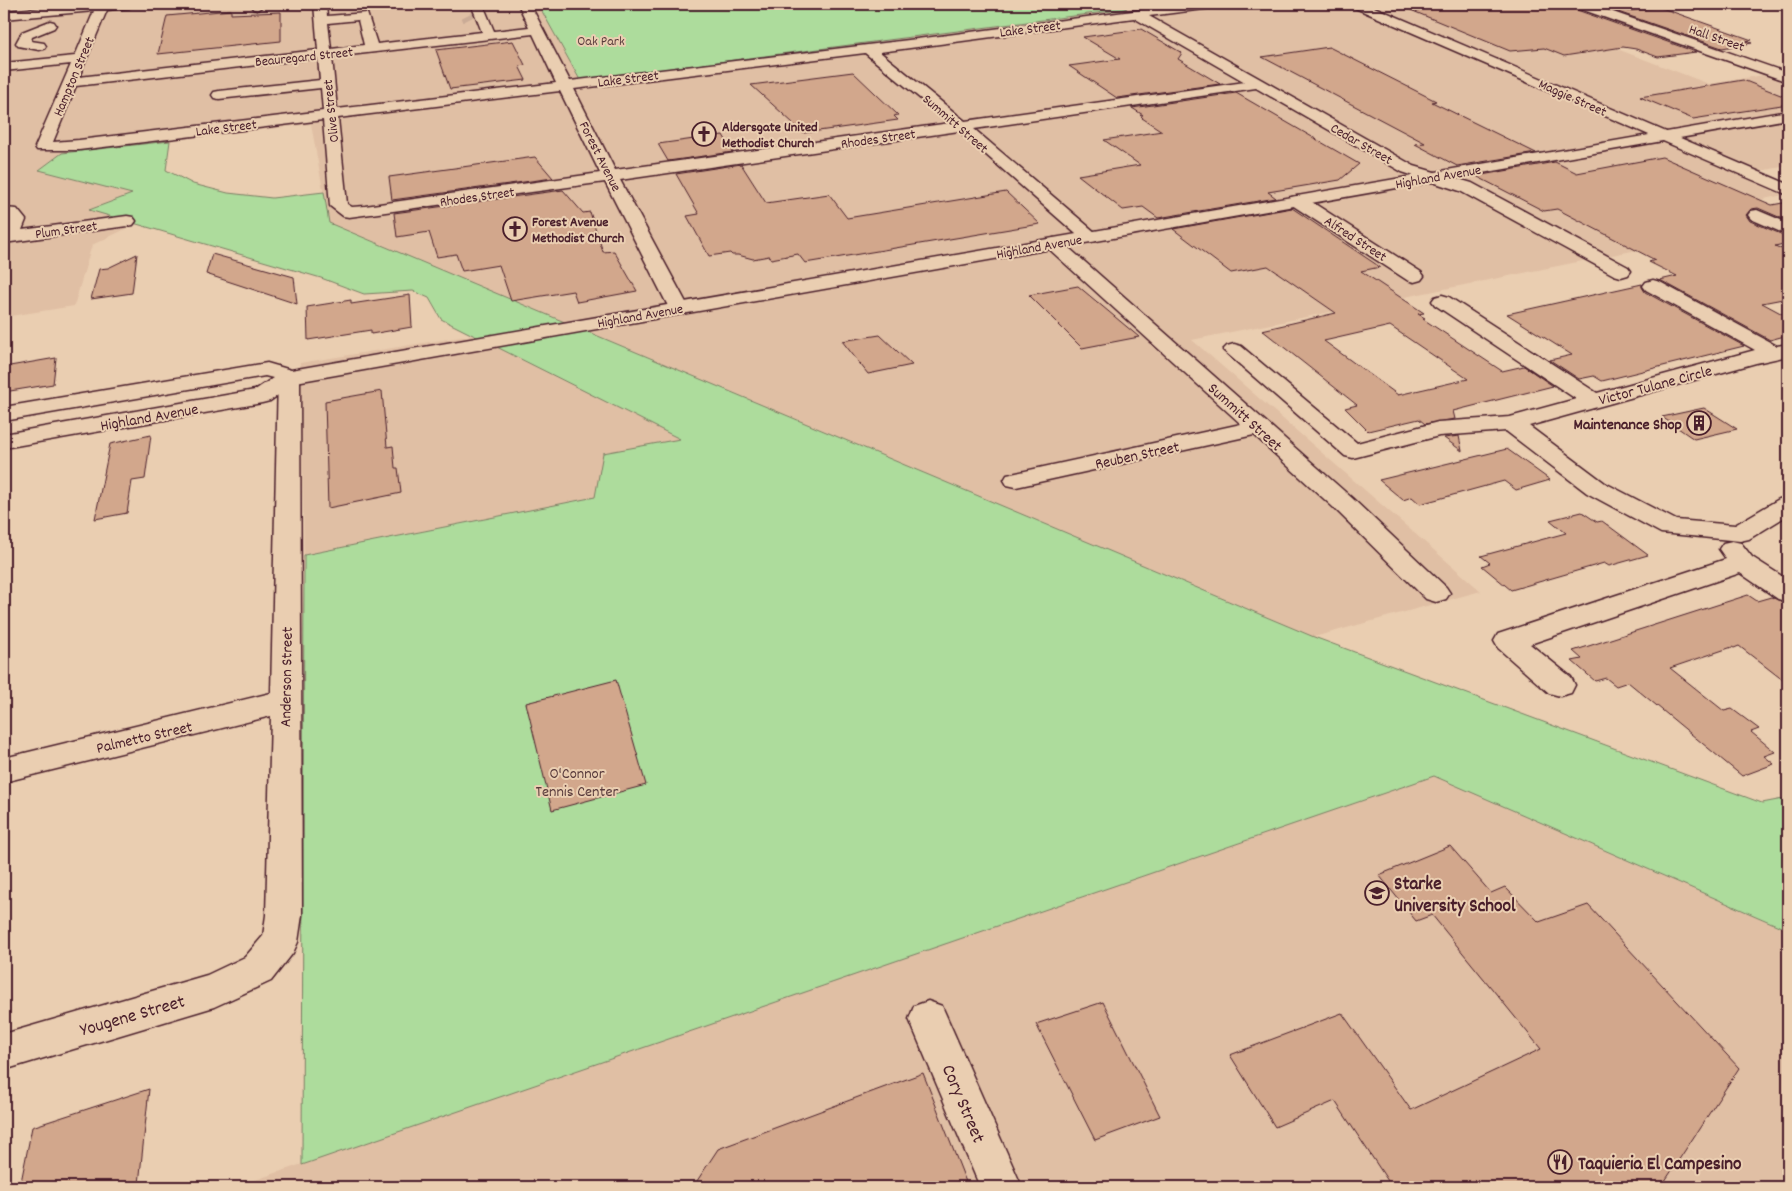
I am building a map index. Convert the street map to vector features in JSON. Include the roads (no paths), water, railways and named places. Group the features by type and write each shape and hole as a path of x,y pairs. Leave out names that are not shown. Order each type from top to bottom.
{"street":[{"path":"4,15 129,4"},
{"name":"Olive Street","path":"320,4 339,206 349,212"},
{"name":"Lake Street","path":"43,147 79,145 331,115 1212,4"},
{"name":"Maggie Street","path":"1357,4 1788,190"},
{"name":"Hall Street","path":"1579,4 1788,78"},
{"name":"Hampton Street","path":"43,147 102,5"},
{"name":"Forest Avenue","path":"530,5 538,30 565,86 634,224 679,308"},
{"path":"475,12 488,30"},
{"name":"Cedar Street","path":"1136,14 1408,169 1477,192 1621,271"},
{"path":"322,20 363,16 371,48"},
{"path":"39,46 23,43 27,35 50,26"},
{"name":"Beauregard Street","path":"70,82 324,54 488,30 538,30"},
{"path":"250,62 251,48"},
{"name":"Summitt Street","path":"868,48 961,126 1053,208 1090,237"},
{"path":"4,67 78,62 96,64"},
{"path":"219,95 328,83"},
{"name":"Rhodes Street","path":"349,212 365,212 1258,84"},
{"name":"Highland Avenue","path":"4,442 262,396 289,377 1788,115"},
{"name":"Alfred Street","path":"1298,201 1414,276"},
{"path":"4,213 11,213 17,220 7,238"},
{"path":"1757,215 1788,230"},
{"name":"Plum Street","path":"7,238 128,221"},
{"name":"Summitt Street","path":"1054,244 1342,503 1436,593"},
{"path":"1653,286 1782,352"},
{"path":"1442,301 1594,401"},
{"name":"Victor Tulane Circle","path":"1234,350 1353,451 1438,429 1511,424 1753,357 1782,352"},
{"name":"Highland Avenue","path":"4,414 267,369 289,377"},
{"name":"Anderson Street","path":"258,969 280,942 284,915 289,377"},
{"path":"1511,424 1596,488 1670,527 1740,534 1788,504"},
{"name":"Reuben Street","path":"1016,480 1259,428"},
{"path":"1719,532 1744,563 1788,593"},
{"path":"1560,685 1508,641 1744,563"},
{"name":"Palmetto Street","path":"4,770 285,701"},
{"name":"Yougene Street","path":"4,1052 214,990 258,969"},
{"name":"Cory Street","path":"928,1019 1001,1187"}],"tunnel":[{"path":"467,15 469,19"}],"place":[{"name":"Aldersgate United Methodist Church","path":"704,134"},
{"name":"Forest Avenue Methodist Church","path":"515,229"},
{"name":"Maintenance Shop","path":"1699,423"},
{"name":"Starke University School","path":"1377,893"},
{"name":"Taquieria El Campesino","path":"1560,1162"}],"park label":[{"name":"Oak Park","path":"601,40"},
{"name":"O'Connor Tennis Center","path":"577,781"}]}
